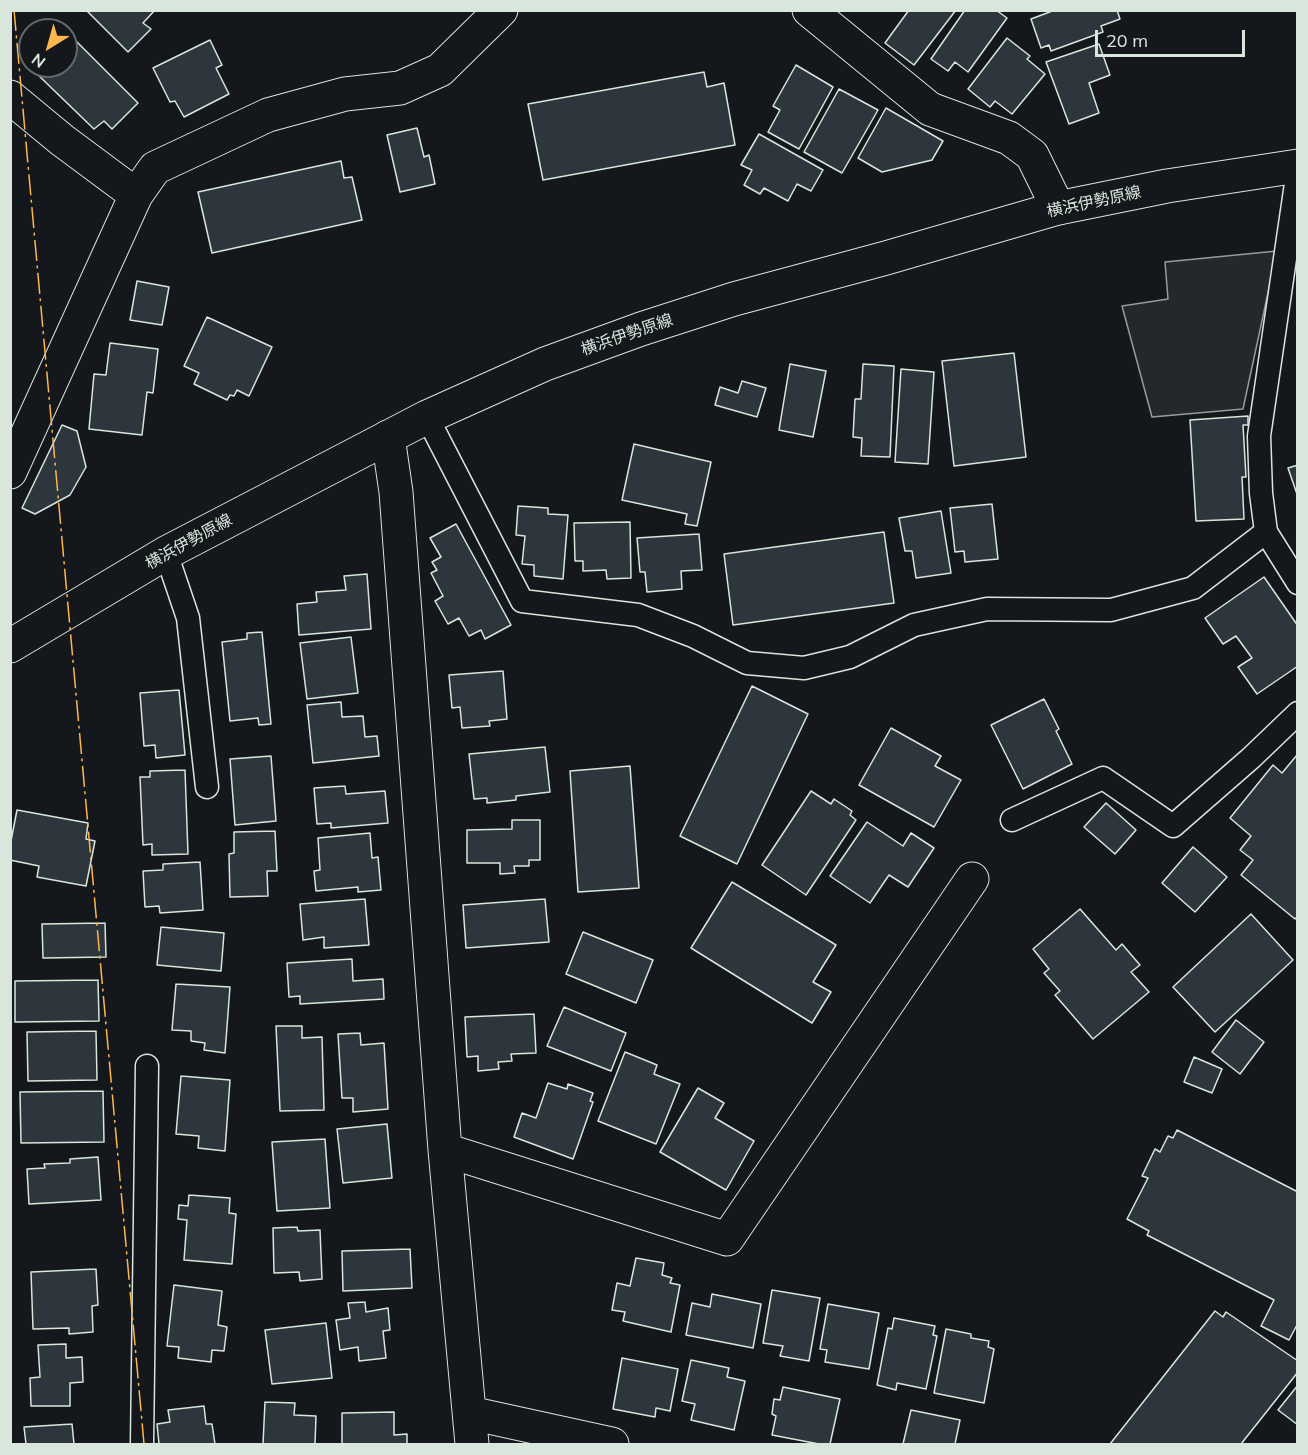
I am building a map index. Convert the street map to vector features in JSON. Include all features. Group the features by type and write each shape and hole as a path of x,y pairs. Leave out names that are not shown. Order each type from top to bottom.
{"street":[{"path":"10,472 136,195 155,168 268,115 345,94 400,88 440,70 501,10"},
{"path":"808,10 930,110 1009,138 1032,155 1058,208"},
{"path":"10,97 62,140 136,195"},
{"name":"横浜伊勢原線","path":"10,646 166,553 427,417 545,364 734,299 1058,208 1167,186 1298,168"},
{"path":"388,437 396,492 445,1150 471,1429 612,1444"},
{"path":"445,1150 727,1239 972,879"}],"lane":[{"path":"1298,168 1259,435 1261,493 1266,532 1298,583"},
{"path":"427,417 522,600 638,615 693,636 747,663 804,668 850,657 914,625 987,609 1112,610 1193,588 1266,532"},
{"path":"166,553 189,618 207,787"},
{"path":"1012,820 1103,778 1173,826 1251,759 1298,713"},
{"path":"142,1444 147,1066"}],"shaded area":[{"path":"1277,251 1243,409 1152,417 1122,306 1168,299 1165,262"}],"building":[{"path":"86,10 155,10 143,23 151,29 128,52"},
{"path":"909,10 956,10 914,65 885,43"},
{"path":"965,10 996,10 1007,18 968,72 955,62 948,71 931,59"},
{"path":"1055,10 1117,10 1120,19 1101,26 1103,32 1051,51 1049,45 1041,48 1031,19"},
{"path":"1007,38 1030,56 1027,59 1045,74 1012,114 995,101 990,107 968,89"},
{"path":"210,40 222,65 216,68 229,94 184,117 175,101 170,102 153,68"},
{"path":"78,43 138,103 112,129 104,121 94,129 41,78 78,78"},
{"path":"1099,44 1110,75 1089,83 1099,113 1069,124 1046,62"},
{"path":"796,65 833,87 799,149 768,132 780,110 773,106"},
{"path":"704,72 707,87 724,83 735,145 543,180 528,104"},
{"path":"839,89 878,110 842,173 804,152"},
{"path":"886,108 943,141 932,160 882,172 858,158"},
{"path":"417,128 424,157 429,155 435,184 400,192 387,135"},
{"path":"759,134 823,170 811,191 797,184 788,201 764,188 760,194 744,185 752,170 741,165"},
{"path":"341,161 344,178 352,177 362,220 212,253 198,192"},
{"path":"137,281 169,287 162,325 130,320"},
{"path":"207,317 272,347 249,396 237,390 234,396 230,395 227,400 194,384 199,373 184,366"},
{"path":"110,343 158,349 153,393 147,392 142,435 89,429 94,374 106,375"},
{"path":"1014,353 1026,457 954,466 942,361"},
{"path":"790,364 826,371 813,437 779,430"},
{"path":"863,364 894,366 890,457 861,456 862,438 853,437 855,399 861,399"},
{"path":"901,369 934,372 928,464 895,462"},
{"path":"742,381 766,388 757,417 715,405 720,387 738,393"},
{"path":"1248,416 1248,425 1243,425 1246,477 1242,477 1244,519 1196,521 1190,420"},
{"path":"62,425 77,431 86,467 70,495 35,514 22,508"},
{"path":"634,444 711,462 697,526 685,524 687,514 622,500"},
{"path":"1298,465 1298,497 1288,468"},
{"path":"992,504 998,559 965,562 964,551 955,552 950,508"},
{"path":"518,506 548,508 548,514 568,515 563,579 534,576 534,565 522,564 525,536 516,535"},
{"path":"941,511 951,573 916,578 912,551 905,551 899,518"},
{"path":"630,522 631,578 607,579 606,570 583,571 583,561 575,561 574,523"},
{"path":"456,524 511,625 485,639 481,630 469,636 459,618 448,624 435,601 443,596 431,573 437,570 432,562 441,557 430,538"},
{"path":"884,532 894,603 733,625 724,554"},
{"path":"699,534 702,570 681,571 682,589 647,592 645,572 640,572 637,538"},
{"path":"367,574 371,629 299,635 297,604 317,602 316,592 346,590 344,576"},
{"path":"1264,577 1298,626 1298,666 1257,694 1238,667 1252,658 1236,636 1223,644 1205,618"},
{"path":"262,632 271,724 259,725 258,718 230,721 222,642 247,639 247,633"},
{"path":"351,637 358,693 307,699 300,643"},
{"path":"503,671 507,719 489,721 490,726 462,728 460,707 452,708 449,675"},
{"path":"752,686 808,714 737,864 680,836"},
{"path":"179,690 185,755 156,758 155,745 144,746 140,693"},
{"path":"1044,699 1059,729 1056,731 1072,764 1023,789 991,725"},
{"path":"341,702 342,717 363,716 365,737 377,736 379,756 313,763 307,705"},
{"path":"891,728 941,756 935,766 961,780 934,827 859,785"},
{"path":"545,747 550,792 516,796 516,800 487,803 487,798 474,799 469,754"},
{"path":"1297,755 1298,916 1295,919 1241,875 1253,860 1240,850 1251,836 1230,818 1273,765 1282,773"},
{"path":"271,756 276,821 235,825 230,759"},
{"path":"630,766 639,888 578,892 570,771"},
{"path":"185,770 188,854 152,855 152,844 143,845 140,777 150,777 150,771"},
{"path":"345,786 346,794 385,791 388,823 331,828 331,823 317,824 314,788"},
{"path":"811,791 831,804 834,799 852,811 850,815 856,820 806,895 762,865"},
{"path":"1106,803 1136,830 1115,854 1084,827"},
{"path":"17,810 88,823 86,839 95,841 86,886 37,877 39,866 10,860 10,846"},
{"path":"512,820 540,820 540,860 529,860 529,866 514,866 515,873 500,874 500,863 467,863 467,830 512,829"},
{"path":"867,822 903,846 911,833 934,848 908,887 889,875 870,903 830,876"},
{"path":"275,831 277,871 267,871 268,896 230,897 229,854 234,853 234,832"},
{"path":"370,833 372,858 378,857 381,890 358,892 358,887 316,891 314,871 320,870 318,838"},
{"path":"1193,847 1227,877 1195,912 1162,883"},
{"path":"200,862 203,910 160,913 159,906 145,907 143,871 163,870 163,864"},
{"path":"732,882 836,945 813,982 831,992 812,1023 691,948"},
{"path":"365,899 369,945 324,948 324,937 303,940 300,904"},
{"path":"545,899 549,942 466,948 463,905"},
{"path":"1080,909 1116,950 1122,944 1140,965 1131,972 1149,992 1093,1039 1055,995 1060,991 1044,973 1049,969 1033,949"},
{"path":"1251,914 1293,960 1215,1032 1173,987"},
{"path":"105,923 106,957 43,958 42,924"},
{"path":"161,927 224,933 221,971 157,965"},
{"path":"583,932 653,960 636,1003 566,974"},
{"path":"352,959 353,981 383,979 384,999 300,1004 300,996 289,997 287,963"},
{"path":"98,980 99,1021 15,1022 15,981"},
{"path":"176,984 230,987 225,1053 204,1050 205,1043 191,1041 191,1031 172,1030"},
{"path":"564,1007 626,1033 611,1071 547,1046"},
{"path":"534,1014 536,1053 511,1054 512,1061 498,1062 499,1069 478,1071 478,1056 467,1057 465,1017"},
{"path":"1236,1020 1264,1042 1240,1074 1212,1052"},
{"path":"276,1026 302,1026 302,1038 322,1037 324,1110 280,1111"},
{"path":"96,1031 97,1080 28,1081 27,1032"},
{"path":"360,1033 361,1045 384,1043 388,1109 353,1112 353,1098 342,1098 338,1034"},
{"path":"625,1052 657,1065 654,1074 680,1084 656,1144 598,1121"},
{"path":"1194,1057 1222,1069 1212,1093 1184,1082"},
{"path":"181,1076 230,1080 225,1151 198,1148 199,1136 176,1134"},
{"path":"548,1083 567,1089 568,1084 593,1093 590,1101 593,1102 573,1159 514,1137 522,1113 536,1118"},
{"path":"698,1088 724,1103 715,1118 754,1141 726,1190 660,1152"},
{"path":"103,1091 104,1142 21,1143 20,1092"},
{"path":"387,1124 392,1178 343,1183 337,1129"},
{"path":"1177,1130 1298,1192 1298,1323 1289,1340 1261,1326 1274,1300 1147,1235 1149,1231 1127,1219 1148,1178 1142,1176 1155,1149 1160,1152 1168,1136 1173,1138"},
{"path":"325,1139 330,1208 277,1211 272,1142"},
{"path":"98,1157 101,1200 29,1204 27,1169 45,1168 44,1164 70,1163 70,1159"},
{"path":"189,1195 230,1198 229,1213 236,1214 232,1264 184,1260 187,1220 178,1219 179,1205 188,1206"},
{"path":"297,1227 298,1231 320,1230 322,1279 300,1281 299,1272 274,1273 273,1228"},
{"path":"410,1249 412,1288 343,1291 342,1251"},
{"path":"636,1258 664,1263 662,1275 672,1278 670,1283 680,1285 671,1332 623,1321 625,1312 612,1310 617,1283 630,1286"},
{"path":"96,1269 98,1305 92,1306 93,1332 69,1334 69,1328 33,1329 31,1272"},
{"path":"174,1285 222,1291 218,1325 227,1327 224,1351 212,1350 211,1362 178,1358 179,1347 167,1346"},
{"path":"772,1290 820,1298 809,1361 780,1356 783,1346 763,1343"},
{"path":"712,1294 761,1304 753,1348 686,1335 692,1303 710,1307"},
{"path":"365,1302 366,1312 388,1308 390,1330 383,1331 386,1358 359,1361 358,1347 340,1350 336,1320 350,1318 348,1303"},
{"path":"828,1304 879,1313 869,1369 825,1362 827,1350 820,1349"},
{"path":"1215,1311 1223,1317 1226,1312 1298,1361 1298,1372 1241,1444 1110,1444"},
{"path":"894,1318 935,1326 933,1335 937,1336 926,1389 897,1383 896,1390 877,1385 888,1328 892,1329"},
{"path":"326,1323 332,1378 272,1384 265,1330"},
{"path":"946,1329 971,1334 971,1338 989,1341 988,1347 994,1349 984,1403 934,1393"},
{"path":"66,1344 66,1358 82,1357 83,1382 70,1383 70,1406 31,1406 30,1378 40,1377 38,1345"},
{"path":"622,1358 678,1369 670,1411 656,1408 655,1417 613,1409"},
{"path":"691,1360 729,1368 727,1377 745,1381 734,1430 691,1420 695,1404 682,1401"},
{"path":"1298,1385 1298,1425 1278,1410"},
{"path":"783,1387 840,1399 830,1444 772,1435 776,1416 772,1414 774,1399 780,1400"},
{"path":"265,1402 295,1403 294,1415 316,1416 315,1444 263,1444"},
{"path":"204,1406 206,1424 212,1424 215,1444 159,1444 157,1424 170,1422 168,1410"},
{"path":"911,1410 960,1420 955,1444 903,1444"},
{"path":"394,1412 394,1435 407,1434 407,1444 342,1444 342,1413"},
{"path":"72,1424 74,1444 26,1444 24,1427"}],"power":[{"path":"14,10 144,1444"}]}
